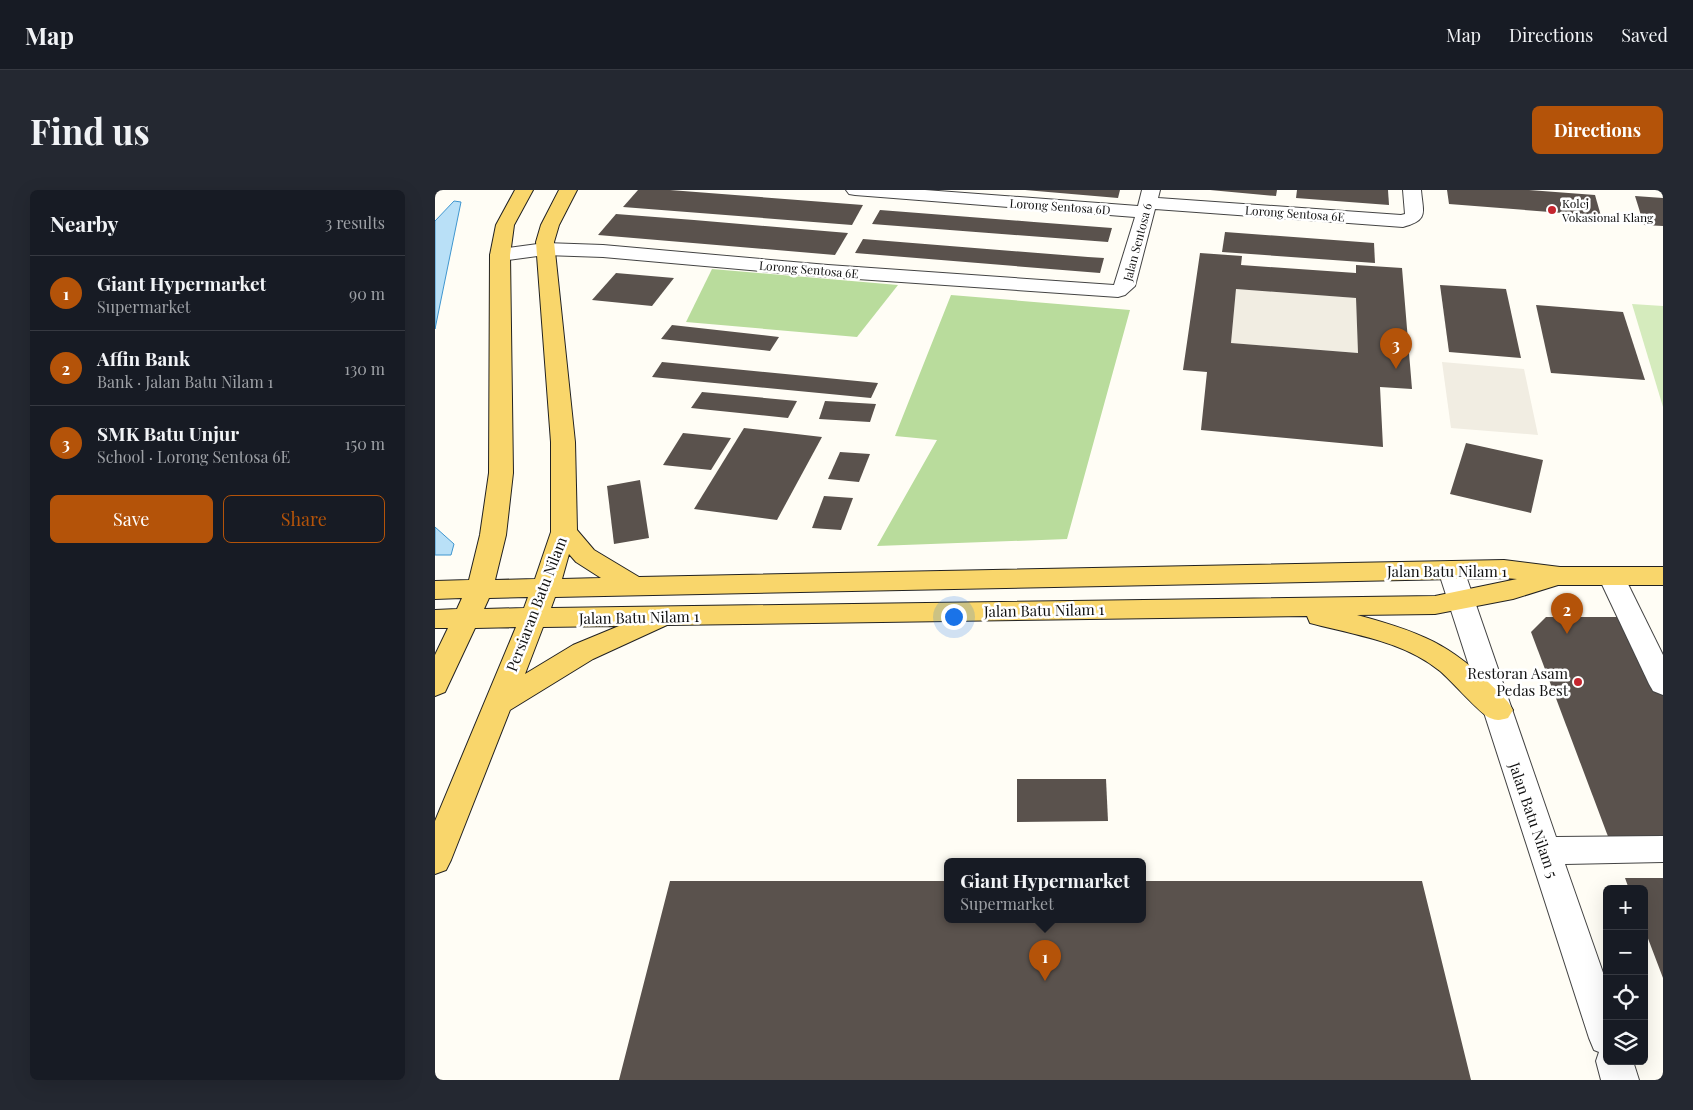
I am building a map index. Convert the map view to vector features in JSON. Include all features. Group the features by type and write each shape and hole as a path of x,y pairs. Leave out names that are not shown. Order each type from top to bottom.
{"main road":[{"path":"435,685 480,589 493,535 501,473 500,255 505,225 524,190"},
{"name":"Persiaran Batu Nilam","path":"435,860 545,589 564,532 563,442 545,249 550,225 568,190"},
{"path":"564,532 585,556 636,587"},
{"name":"Jalan Batu Nilam 1","path":"435,590 1504,569 1559,576 1663,576"},
{"name":"Jalan Batu Nilam 1","path":"435,619 1435,605 1513,590 1559,576"},
{"path":"1285,607 1412,641 1446,661 1471,681 1498,710"},
{"path":"498,704 583,652 667,616"}],"street":[{"name":"Lorong Sentosa 6D","path":"866,190 1148,202"},
{"name":"Lorong Sentosa 6E","path":"1148,202 1403,221 1414,217 1412,190"},
{"name":"Jalan Sentosa 6","path":"1118,291 1125,286 1148,202"},
{"name":"Lorong Sentosa 6E","path":"500,255 545,249 603,251 829,271 1118,291"},
{"name":"Jalan Batu Nilam 5","path":"1451,570 1463,601 1603,1026"},
{"path":"1611,576 1663,684"},
{"path":"1545,851 1663,849"},
{"path":"1615,1065 1621,1080"}],"green space":[{"path":"712,269 898,285 857,337 686,322"},
{"path":"951,295 1130,310 1067,539 877,546 937,440 895,436"},
{"path":"1632,304 1663,306 1663,407"}],"shaded area":[{"path":"1236,289 1356,298 1358,353 1231,343"},
{"path":"1442,362 1524,369 1538,435 1451,428"}],"water":[{"path":"454,201 461,202 435,329 435,221"},
{"path":"435,527 454,544 451,555 435,555"}],"building":[{"path":"638,190 670,190 863,205 852,225 623,207"},
{"path":"1025,190 1120,190 1118,198"},
{"path":"1210,190 1277,190 1276,196"},
{"path":"1297,190 1388,190 1389,205 1296,198"},
{"path":"1447,190 1529,190 1595,195 1601,216 1449,204"},
{"path":"1635,196 1663,198 1663,226 1644,225"},
{"path":"880,210 1112,228 1108,242 872,224"},
{"path":"616,214 848,233 835,255 598,235"},
{"path":"1225,232 1374,243 1375,263 1222,252"},
{"path":"863,239 1104,258 1100,273 855,253"},
{"path":"1200,253 1242,256 1241,265 1356,273 1356,265 1402,268 1412,389 1380,387 1383,447 1201,430 1207,372 1183,370","holes":["1236,289 1356,298 1358,353 1231,343"]},
{"path":"616,273 674,278 652,306 592,300"},
{"path":"1440,285 1506,289 1521,358 1449,352"},
{"path":"1536,305 1623,312 1645,380 1551,373"},
{"path":"672,325 779,337 770,351 661,339"},
{"path":"662,362 878,383 871,398 652,377"},
{"path":"702,392 797,401 788,418 691,408"},
{"path":"825,401 876,404 870,422 819,419"},
{"path":"744,428 822,437 777,520 694,509"},
{"path":"683,433 731,438 711,470 663,465"},
{"path":"1466,443 1543,460 1531,513 1450,494"},
{"path":"840,452 870,454 859,482 828,479"},
{"path":"640,480 649,538 614,544 607,486"},
{"path":"824,496 853,498 841,530 812,528"},
{"path":"1546,617 1628,617 1663,693 1663,847 1612,847 1531,632"},
{"path":"1017,779 1106,779 1108,821 1017,822"},
{"path":"1625,878 1663,878 1663,978 1648,939 1648,885 1628,885"},
{"path":"670,881 944,881 944,923 1146,923 1146,881 1422,881 1471,1080 619,1080"}],"place":[{"name":"Kolej Vokasional Klang","path":"1552,210"},
{"name":"SMK Batu Unjur","path":"1396,369"},
{"name":"Affin Bank","path":"1567,634"},
{"name":"Restoran Asam Pedas Best","path":"1578,682"},
{"name":"Giant Hypermarket","path":"1045,981"}]}
